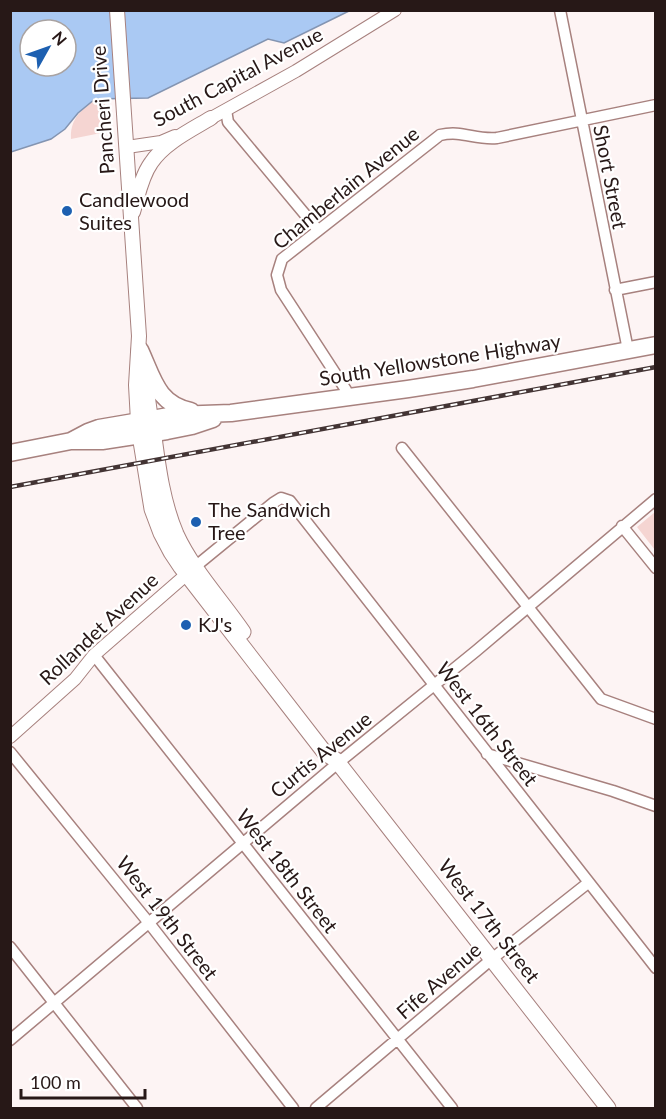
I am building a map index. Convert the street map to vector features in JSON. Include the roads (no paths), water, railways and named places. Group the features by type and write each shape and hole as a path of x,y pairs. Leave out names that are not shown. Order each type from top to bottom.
{"highway":[{"name":"South Yellowstone Highway","path":"10,453 71,441 99,428 192,426 231,413 473,379 656,345"},
{"path":"140,350 161,394 168,402 188,411 231,413"}],"main road":[{"name":"Pancheri Drive","path":"117,10 140,350 136,385 146,428"},
{"path":"131,220 146,173 155,158 178,138 211,118"},
{"path":"146,428 149,498 160,530 171,539 191,570"},
{"name":"West 17th Street","path":"146,428 165,504 191,570 325,753 337,761 608,1108"},
{"name":"West 17th Street","path":"191,570 237,622 262,659 332,746 337,761"}],"street":[{"name":"South Capital Avenue","path":"127,147 161,142 211,118 395,10"},
{"name":"Short Street","path":"560,10 580,120 628,350"},
{"name":"Chamberlain Avenue","path":"347,397 346,390 281,290 277,275 282,260 440,135 454,132 483,140 656,105"},
{"path":"225,110 228,122 318,230"},
{"path":"615,290 656,282"},
{"path":"402,448 601,699 656,718"},
{"name":"Rollandet Avenue","path":"10,737 75,679 94,655 191,570 273,503 281,498 290,501"},
{"name":"Curtis Avenue","path":"10,1040 243,844 337,761 434,685 656,499"},
{"name":"West 16th Street","path":"290,501 656,968"},
{"path":"622,526 656,568"},
{"name":"West 18th Street","path":"94,655 452,1108"},
{"name":"West 19th Street","path":"10,752 149,923 293,1108"},
{"path":"487,754 656,806"},
{"name":"Fife Avenue","path":"316,1108 493,958 588,883"},
{"path":"10,947 137,1108"}],"water":[{"path":"10,11 349,11 284,43 268,39 148,98 95,99 78,113 65,129 51,139 11,152"}],"railway":[{"path":"10,487 656,367"}],"place":[{"name":"Candlewood Suites","path":"67,211"},
{"name":"The Sandwich Tree","path":"196,522"},
{"name":"KJ's","path":"186,625"}]}
